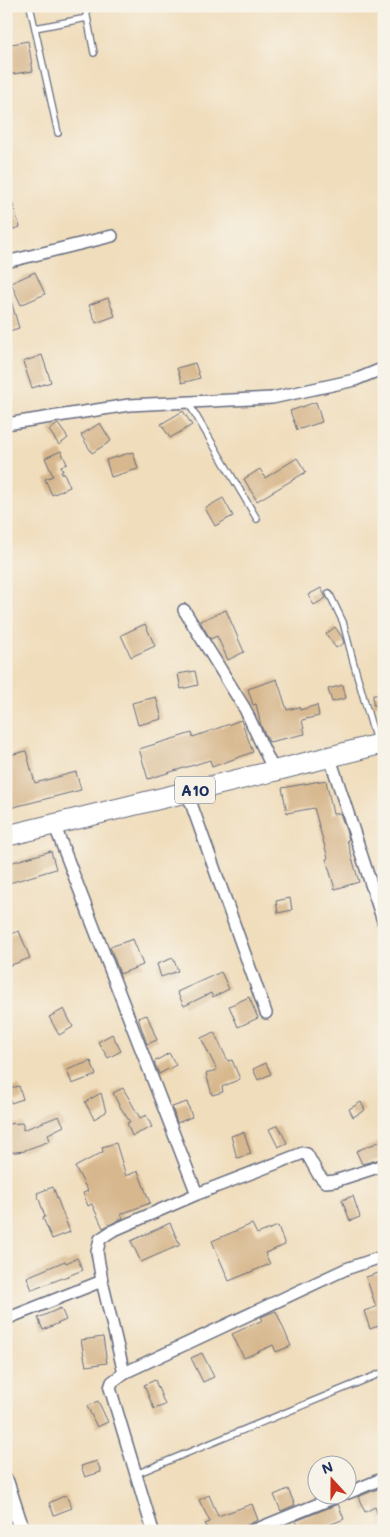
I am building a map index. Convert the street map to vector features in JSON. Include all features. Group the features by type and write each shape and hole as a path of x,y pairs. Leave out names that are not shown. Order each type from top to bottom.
{"highway":[{"name":"A10","path":"6,836 274,772 380,744"}],"street":[{"path":"6,262 112,236"},
{"path":"6,424 129,404 272,398 355,380 384,368"},
{"path":"184,610 245,709 274,772"},
{"path":"330,758 384,924"},
{"path":"187,792 266,1013"},
{"path":"54,824 197,1194"},
{"path":"124,1373 102,1281 97,1252 100,1239 112,1231 197,1194 304,1153 307,1154 318,1174 325,1182 335,1181 384,1165"},
{"path":"153,1531 110,1388 112,1382 124,1373 346,1269 384,1256"},
{"path":"6,1319 102,1281"},
{"path":"358,1489 384,1478"},
{"path":"6,1482 22,1531"},
{"path":"252,1531 318,1504"}],"lane":[{"path":"30,6 58,133"},
{"path":"85,6 94,53"},
{"path":"35,28 87,18"},
{"path":"188,402 257,519"},
{"path":"329,594 343,622 353,661 380,744"},
{"path":"136,1474 384,1372"}],"building":[{"path":"28,41 33,71 6,75 6,45"},
{"path":"6,190 8,190 20,227 8,231 6,226"},
{"path":"35,272 45,294 21,305 11,283"},
{"path":"9,294 19,328 6,332 6,295"},
{"path":"108,298 115,316 96,323 89,305"},
{"path":"42,355 51,382 32,388 23,362"},
{"path":"195,363 200,378 182,383 177,368"},
{"path":"316,402 322,422 297,430 290,411"},
{"path":"183,411 192,425 170,438 161,424"},
{"path":"100,423 111,441 92,453 81,435"},
{"path":"58,424 68,438 59,445 49,430"},
{"path":"61,451 67,464 61,466 63,471 61,472 62,474 64,473 70,487 52,495 45,479 53,476 45,458"},
{"path":"133,452 138,469 111,477 106,460"},
{"path":"297,458 306,472 257,501 244,479 260,469 265,478"},
{"path":"223,498 233,516 215,526 205,508"},
{"path":"321,588 326,598 314,605 308,595"},
{"path":"226,610 244,652 228,660 217,636 210,639 200,621"},
{"path":"145,624 155,646 131,657 121,635"},
{"path":"335,627 344,643 336,648 326,634"},
{"path":"195,671 198,685 181,689 178,674"},
{"path":"277,679 287,710 299,707 300,710 317,705 319,716 302,720 305,734 269,742 261,726 256,704 253,705 248,689"},
{"path":"343,685 346,698 332,702 328,689"},
{"path":"373,695 382,695 382,705 373,705"},
{"path":"156,697 162,719 138,725 132,703"},
{"path":"241,720 253,752 212,767 210,760 148,779 139,749 192,733 193,737"},
{"path":"26,751 35,783 76,772 81,790 6,809 6,756"},
{"path":"326,780 333,814 340,813 349,839 347,840 359,882 335,889 314,808 287,813 282,788"},
{"path":"51,851 56,869 6,884 6,864"},
{"path":"290,898 292,910 278,913 276,901"},
{"path":"19,931 30,958 6,967 6,936"},
{"path":"133,939 143,965 120,974 110,947"},
{"path":"173,958 178,971 161,977 157,964"},
{"path":"221,972 229,989 213,997 211,993 184,1006 177,992"},
{"path":"249,997 258,1018 238,1027 229,1006"},
{"path":"64,1009 73,1027 59,1035 49,1017"},
{"path":"147,1015 157,1040 147,1044 138,1018"},
{"path":"214,1032 228,1061 232,1060 240,1079 222,1087 223,1092 212,1095 206,1073 217,1070 201,1038"},
{"path":"112,1034 121,1051 108,1058 98,1042"},
{"path":"169,1053 176,1065 159,1074 154,1062"},
{"path":"91,1061 96,1075 72,1084 67,1070"},
{"path":"266,1063 271,1074 258,1080 253,1069"},
{"path":"19,1086 23,1099 11,1103 7,1089"},
{"path":"123,1088 140,1118 146,1115 152,1127 132,1136 127,1123 130,1122 113,1093"},
{"path":"101,1093 106,1112 94,1119 85,1102"},
{"path":"187,1102 192,1117 177,1123 172,1107"},
{"path":"361,1102 365,1110 353,1117 349,1109"},
{"path":"59,1116 64,1126 48,1134 50,1141 25,1151 6,1153 6,1124 23,1123 23,1130"},
{"path":"278,1125 287,1143 278,1147 269,1129"},
{"path":"244,1132 251,1154 237,1158 231,1136"},
{"path":"384,1140 384,1158 362,1164 356,1151"},
{"path":"116,1143 126,1176 138,1171 150,1203 121,1214 123,1218 103,1228 92,1204 88,1206 83,1193 88,1191 75,1167 103,1152 102,1147"},
{"path":"53,1187 70,1232 52,1239 43,1218 45,1217 37,1193"},
{"path":"353,1196 360,1217 350,1221 342,1200"},
{"path":"170,1223 180,1245 141,1262 131,1241"},
{"path":"252,1224 257,1234 278,1226 285,1245 265,1253 270,1264 229,1281 212,1241"},
{"path":"77,1258 83,1270 32,1290 27,1277"},
{"path":"384,1271 384,1326 381,1325 370,1329 364,1311 376,1307 366,1277"},
{"path":"61,1308 66,1320 43,1330 38,1318"},
{"path":"276,1311 291,1346 276,1352 273,1345 244,1358 232,1334 263,1320 261,1317"},
{"path":"103,1337 107,1363 86,1366 81,1340"},
{"path":"202,1353 214,1377 203,1382 191,1358"},
{"path":"155,1380 165,1405 154,1409 144,1385"},
{"path":"98,1401 108,1422 97,1427 87,1406"},
{"path":"97,1461 101,1472 85,1477 81,1466"},
{"path":"380,1488 384,1497 383,1529 375,1507 365,1512 358,1497"},
{"path":"288,1489 295,1505 281,1511 274,1495"},
{"path":"66,1495 72,1508 54,1515 49,1503"},
{"path":"209,1495 218,1516 252,1504 258,1520 234,1531 209,1531 205,1524 210,1522 199,1500"},
{"path":"338,1504 344,1519 324,1527 326,1531 300,1531 296,1521"}]}
